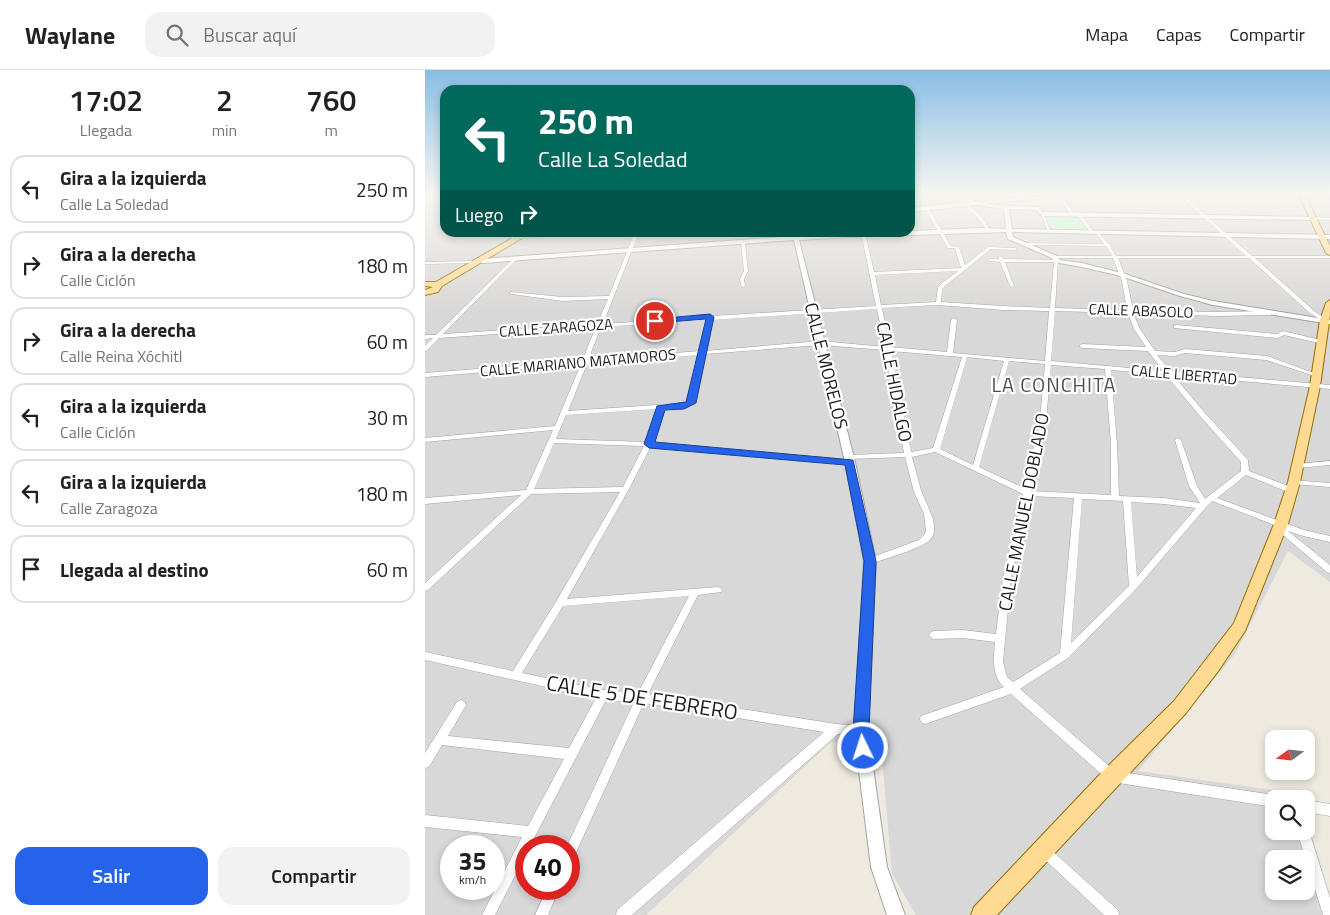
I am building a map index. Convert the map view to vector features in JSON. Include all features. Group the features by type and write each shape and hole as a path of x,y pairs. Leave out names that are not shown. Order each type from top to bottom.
{"main road":[{"path":"432,284 481,261 517,237"},
{"path":"432,284 517,237"},
{"path":"1321,237 1330,253"},
{"path":"425,293 435,290 432,284"},
{"path":"982,915 1112,776 1180,707 1241,626 1281,526 1293,486 1320,383 1323,342 1330,303"}],"street":[{"path":"942,234 950,247 957,247 962,265 965,268"},
{"path":"1009,234 1017,256"},
{"path":"1098,234 1109,245 1123,275 1129,310 1137,328 1169,373 1245,462 1245,472"},
{"path":"1224,234 1312,312 1327,322"},
{"path":"1238,234 1330,237"},
{"path":"425,588 529,492 564,413 635,237"},
{"path":"481,261 743,243 782,237"},
{"name":"CALLE MORELOS","path":"795,237 849,460 870,561 861,731 879,867 896,915"},
{"name":"CALLE HIDALGO","path":"865,237 918,492 926,507 930,531 928,537 922,542 870,561"},
{"path":"1010,238 1055,258"},
{"path":"743,243 746,271 742,279 743,286"},
{"path":"1023,244 1109,245"},
{"path":"940,303 940,289 943,285 991,248 1015,249"},
{"path":"990,260 1017,256 1055,258 1123,275 1182,296 1270,313"},
{"path":"425,350 515,258"},
{"path":"1002,258 1330,258"},
{"path":"1002,258 1012,286"},
{"name":"CALLE MANUEL DOBLADO","path":"1055,258 1053,309 1043,420 1007,578 998,662 1003,680 1011,689 1112,776"},
{"path":"425,263 471,262"},
{"path":"872,274 965,268"},
{"path":"511,293 563,299 611,297"},
{"name":"CALLE ZARAGOZA","path":"425,337 710,317 940,303 957,304"},
{"name":"CALLE ABASOLO","path":"957,304 1003,308 1129,310 1216,314 1270,313 1327,322"},
{"path":"564,413 688,406 691,403 710,317"},
{"path":"950,354 954,320"},
{"path":"1176,326 1278,336 1283,333 1323,342"},
{"name":"CALLE MARIANO MATAMOROS","path":"425,375 821,342 888,349"},
{"path":"1082,346 1175,354 1185,351 1267,358 1320,383"},
{"name":"CALLE LIBERTAD","path":"888,349 1169,373 1320,383"},
{"path":"934,450 965,355"},
{"path":"975,468 1007,359"},
{"path":"1108,368 1114,444 1115,498"},
{"path":"515,676 560,603 625,489 649,444 661,408"},
{"path":"425,440 557,428"},
{"path":"1178,440 1193,486 1206,503"},
{"path":"551,441 649,444 849,460 934,450 1027,493 1206,503 1303,533 1330,539"},
{"path":"1297,466 1330,463"},
{"path":"1245,472 1293,486 1330,485"},
{"path":"925,719 1011,689 1065,655 1133,586 1206,503 1245,472"},
{"path":"425,501 529,492 625,489"},
{"path":"1065,655 1078,497"},
{"path":"1127,499 1133,586"},
{"path":"1281,526 1330,570"},
{"path":"560,603 718,590"},
{"path":"578,835 641,698 696,591"},
{"path":"934,634 963,634 1001,639"},
{"name":"CALLE 5 DE FEBRERO","path":"425,656 603,694 641,698 836,729 861,731"},
{"path":"488,915 603,694"},
{"path":"425,763 461,705"},
{"path":"623,915 836,729"},
{"path":"440,740 571,754"},
{"path":"1112,776 1265,800"},
{"path":"1315,808 1330,810"},
{"path":"425,821 531,832"},
{"path":"1306,840 1329,915"},
{"path":"1043,850 1113,915"},
{"path":"541,915 548,900"}],"shaded area":[{"path":"425,234 440,234 440,237 915,237 915,234 1330,234 1330,582 1288,551 1235,654 1138,771 1272,790 1265,790 1265,840 1313,840 1330,896 1330,915 916,915 892,874 881,746 831,742 646,915 425,915"}],"district":[{"name":"LA CONCHITA","path":"1054,385"}],"route":[{"path":"655,321 710,317 691,403 688,406 661,408 649,444 850,462 870,561 861,731 863,748"}]}
